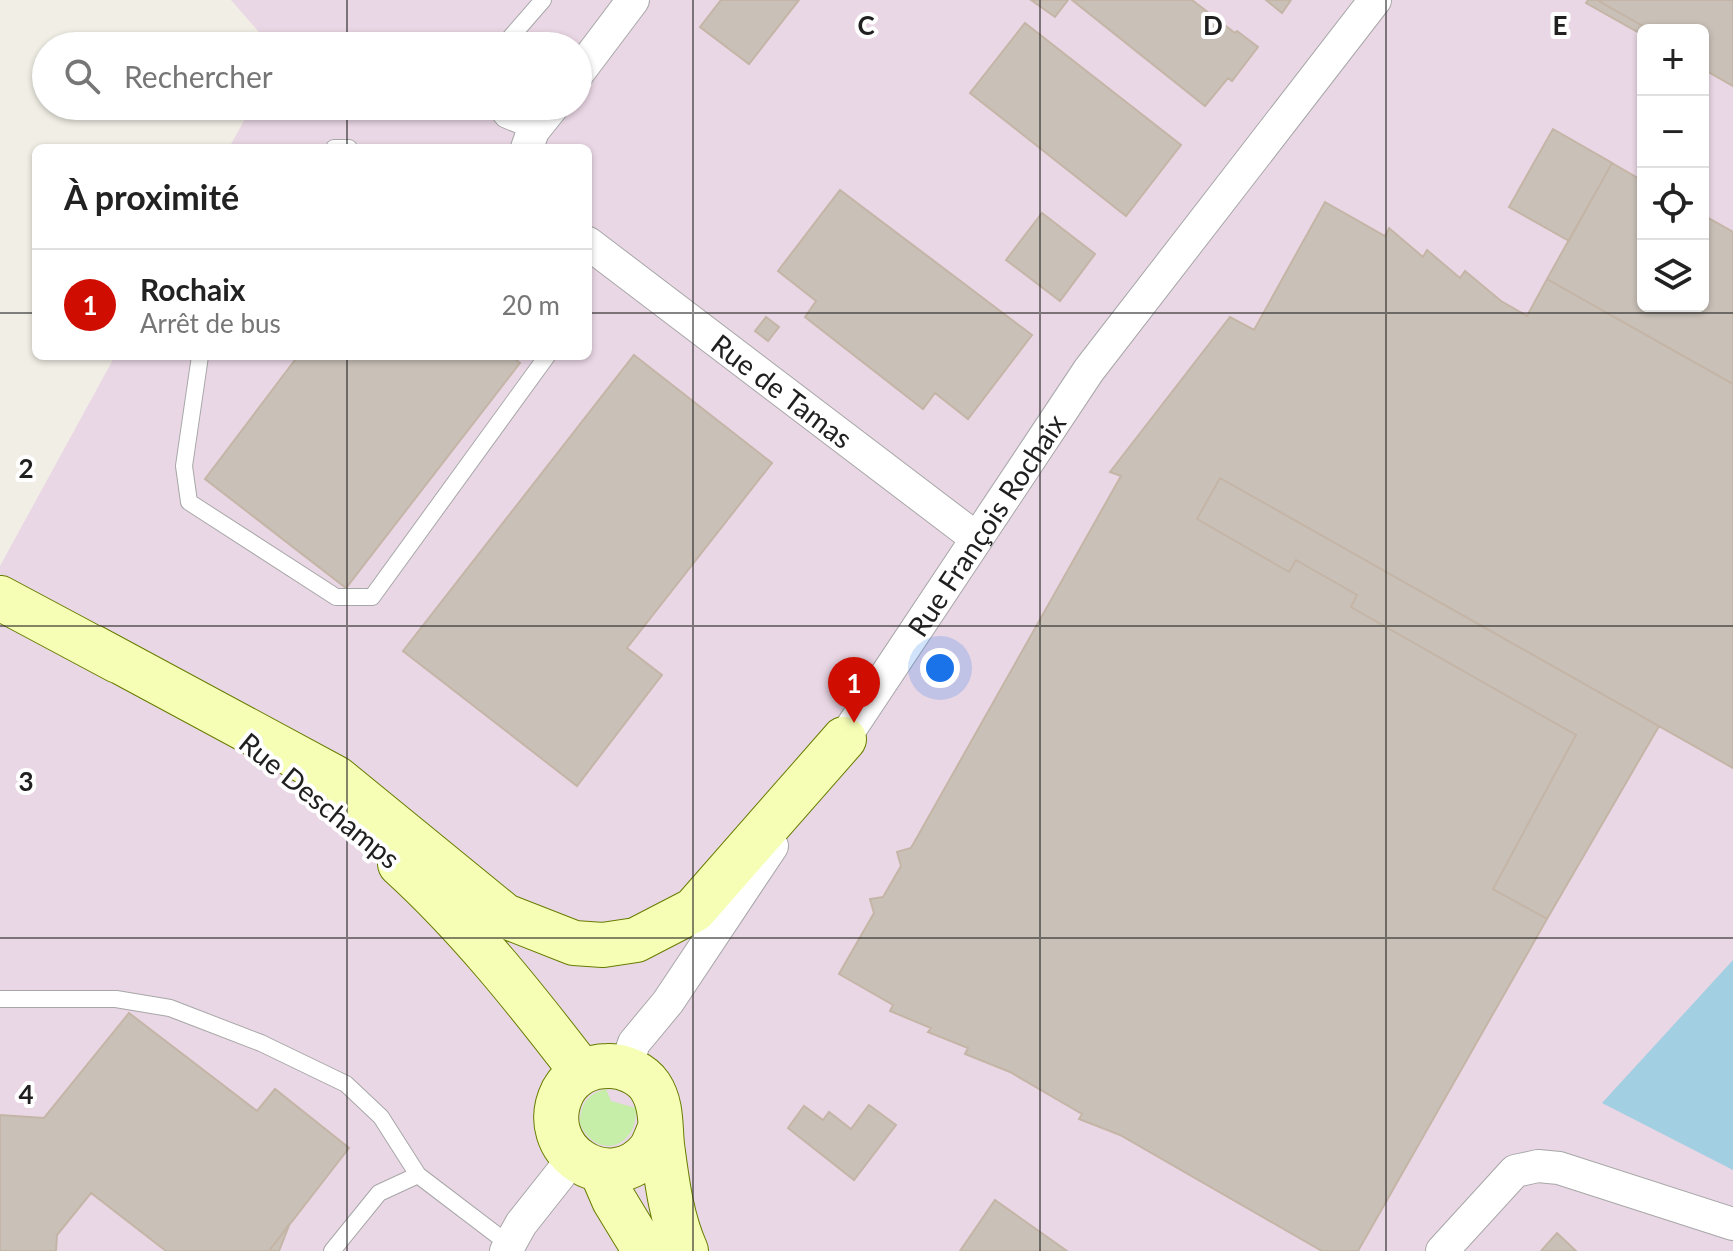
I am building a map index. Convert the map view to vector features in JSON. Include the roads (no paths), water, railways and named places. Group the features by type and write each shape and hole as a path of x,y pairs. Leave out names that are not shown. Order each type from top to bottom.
{"main road":[{"name":"Rue Deschamps","path":"0,598 93,647 202,711 277,761 349,817 434,895 534,1009 582,1072"},
{"path":"93,647 336,778 505,916 574,943 603,945 636,940 694,910 844,739"},
{"path":"645,1251 588,1164 560,1139 555,1121 557,1103 568,1084 594,1067 613,1065 636,1073 650,1086 660,1110 670,1202 686,1251"},
{"path":"588,1164 619,1169 637,1162 651,1149 660,1128"}],"street":[{"path":"592,54 633,0"},
{"name":"Rue François Rochaix","path":"625,1070 634,1043 668,1002 1089,370 1375,0"},
{"path":"530,140 544,120"},
{"name":"Rue de Tamas","path":"592,246 976,538"},
{"path":"508,1248 521,1224 588,1164"},
{"path":"1442,1251 1515,1171 1538,1166 1559,1168 1733,1224"}],"lane":[{"path":"515,32 543,0"},
{"path":"505,120 530,140"},
{"path":"199,360 184,466 189,502 336,597 372,597 544,360"},
{"path":"0,999 116,999 170,1008 261,1043 346,1084 381,1117 418,1175 508,1248"},
{"path":"332,1251 379,1193 418,1175"}],"water":[{"path":"1733,960 1733,1170 1602,1103"}],"place":[{"name":"Rochaix","path":"854,723"}]}
